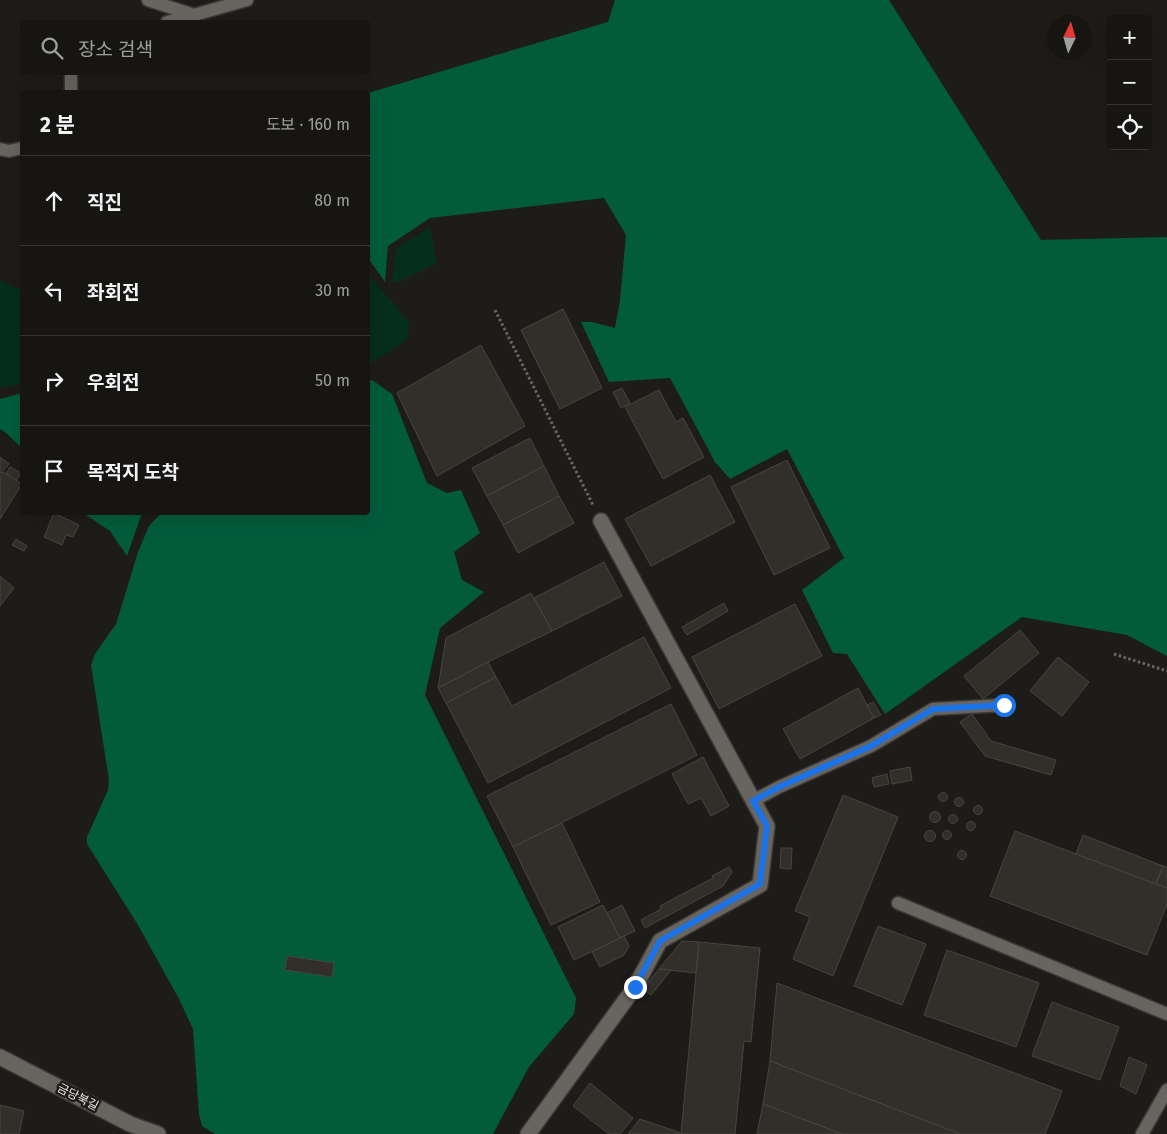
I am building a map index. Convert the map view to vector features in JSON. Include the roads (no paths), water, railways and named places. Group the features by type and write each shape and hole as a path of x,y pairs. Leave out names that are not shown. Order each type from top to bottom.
{"street":[{"path":"528,1134 635,987 660,941 760,884 767,826 601,521"},
{"name":"금당북길","path":"0,1057 130,1124 158,1134"}],"lane":[{"path":"148,0 194,15"},
{"path":"175,20 247,0"},
{"path":"71,75 71,90"},
{"path":"0,149 9,151 20,148"},
{"path":"753,801 779,787 871,746 933,709 1004,705"},
{"path":"898,903 1167,1014"},
{"path":"1142,1134 1167,1090"}]}
